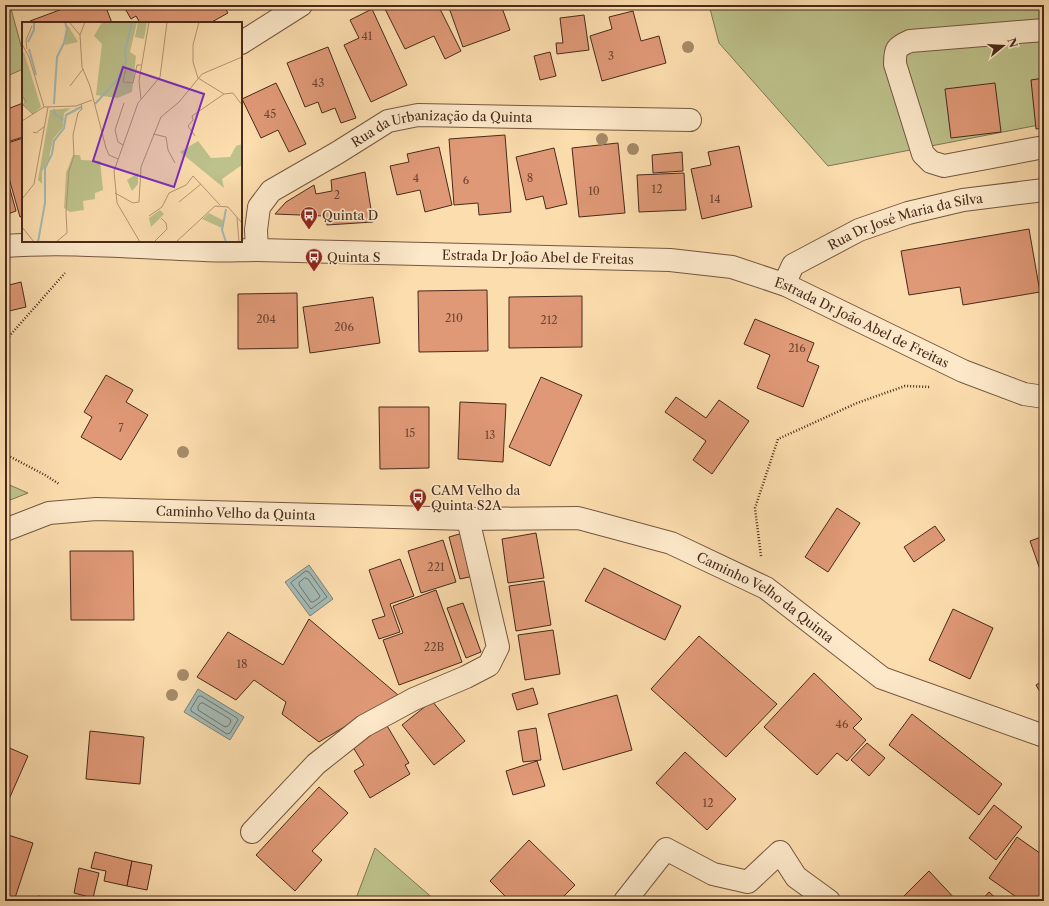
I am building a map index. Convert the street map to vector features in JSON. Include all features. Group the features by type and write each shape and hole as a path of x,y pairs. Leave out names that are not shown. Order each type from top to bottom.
{"street":[{"path":"242,42 301,5"},
{"path":"1044,30 910,41 899,45 895,53 895,64 923,154 931,162 944,166 1044,147"},
{"name":"Rua da Urbanização da Quinta","path":"256,250 256,230 260,207 271,191 388,122 418,115 690,120"},
{"name":"Rua Dr José Maria da Silva","path":"786,285 787,278 793,265 859,230 908,213 963,200 1044,190"},
{"name":"Estrada Dr João Abel de Freitas","path":"5,246 107,243 204,250 670,260 732,267 786,285 963,370 1024,394 1044,397"},
{"name":"Caminho Velho da Quinta","path":"5,530 49,513 96,509 468,519 578,518 672,543 766,588 882,678 1044,736"},
{"path":"252,832 316,764 364,726 414,699 466,677 489,665 498,647 468,519"},
{"path":"625,901 666,849 713,874 748,882 780,852 796,877 829,901"}],"path":[{"path":"5,341 68,269"},
{"path":"766,588 755,508 778,439 857,403 905,386 934,387"},
{"path":"5,454 45,475 96,509"}],"green space":[{"path":"5,5 10,5 22,49 22,69 5,77"},
{"path":"709,5 1044,5 1044,124 828,166 719,43"},
{"path":"5,483 28,493 5,502"},
{"path":"375,848 436,901 355,901"}],"water":[{"path":"309,565 333,599 310,616 285,582"},
{"path":"198,689 244,717 230,740 184,712"}],"building":[{"path":"73,5 105,5 112,22 30,22"},
{"path":"123,5 223,5 228,13 212,22 139,22 136,16 131,19"},
{"path":"389,5 438,5 461,51 445,59 434,36 405,49 384,7"},
{"path":"448,5 501,5 510,30 463,47"},
{"path":"372,9 407,85 371,102 344,45 359,38 350,20"},
{"path":"633,11 641,41 659,36 666,63 602,81 590,36 612,29 609,17"},
{"path":"584,15 589,50 557,54 556,43 563,43 560,18"},
{"path":"328,47 356,118 341,123 335,108 322,113 318,102 305,107 287,63"},
{"path":"550,52 556,76 540,80 534,56"},
{"path":"1044,78 1044,128 1036,129 1031,80"},
{"path":"276,83 306,144 289,152 278,130 261,138 242,99"},
{"path":"995,83 1001,132 951,138 945,89"},
{"path":"22,103 22,137 7,142 5,137 5,110"},
{"path":"505,135 511,212 479,215 478,203 454,205 449,139"},
{"path":"22,138 22,216 20,217 5,164 5,144"},
{"path":"618,143 625,213 579,217 572,148"},
{"path":"739,146 752,207 702,219 691,169 711,165 708,152"},
{"path":"439,147 452,205 425,212 420,190 397,195 390,166 409,162 407,154"},
{"path":"554,148 567,204 546,209 543,196 526,200 516,157"},
{"path":"682,152 683,171 653,173 652,155"},
{"path":"5,171 16,211 5,215"},
{"path":"365,172 373,222 327,225 324,216 275,214 286,202 314,185 316,194 332,191 331,180"},
{"path":"684,173 686,210 639,212 637,175"},
{"path":"1029,229 1040,292 963,305 960,287 909,295 901,251"},
{"path":"21,282 26,307 5,312 5,286"},
{"path":"487,290 488,351 419,352 418,291"},
{"path":"297,293 298,348 238,349 238,294"},
{"path":"582,296 582,347 509,348 509,297"},
{"path":"373,297 380,343 310,353 303,307"},
{"path":"755,319 814,343 807,361 819,366 803,407 757,388 770,355 744,344"},
{"path":"106,375 133,390 126,402 148,415 121,460 81,437 92,417 84,412"},
{"path":"541,377 582,395 550,466 509,447"},
{"path":"676,397 706,418 719,400 749,421 712,474 693,460 706,441 665,412"},
{"path":"460,402 506,404 503,462 458,459"},
{"path":"379,407 429,407 429,468 380,469"},
{"path":"837,508 860,523 828,572 805,557"},
{"path":"935,526 945,540 914,562 904,547"},
{"path":"463,533 474,576 460,579 449,537"},
{"path":"536,533 544,578 508,583 502,539"},
{"path":"1044,536 1044,581 1030,541"},
{"path":"443,540 456,582 421,593 408,551"},
{"path":"70,551 133,551 134,620 71,620"},
{"path":"400,559 414,596 390,604 400,632 379,639 372,620 385,616 369,570"},
{"path":"604,568 681,606 665,640 585,601"},
{"path":"544,581 551,625 516,631 509,586"},
{"path":"436,590 462,662 399,685 383,640 403,633 393,606"},
{"path":"463,603 481,652 466,658 447,608"},
{"path":"953,609 993,628 970,679 929,660"},
{"path":"309,619 398,695 319,742 282,714 286,702 254,680 236,700 197,677 228,632 283,665"},
{"path":"553,630 560,674 525,680 518,635"},
{"path":"699,636 777,704 726,757 651,689"},
{"path":"814,673 862,719 853,728 866,740 847,761 837,753 817,775 764,727"},
{"path":"1044,680 1044,699 1036,685"},
{"path":"533,688 538,704 517,710 512,694"},
{"path":"617,695 632,750 563,770 548,714"},
{"path":"432,701 465,741 434,765 402,725"},
{"path":"912,714 1002,784 979,815 889,745"},
{"path":"386,724 409,763 405,765 410,774 370,798 354,771 364,765 351,744"},
{"path":"536,728 541,760 523,762 518,731"},
{"path":"90,731 144,737 140,784 86,779"},
{"path":"867,743 885,758 869,776 851,760"},
{"path":"5,746 28,756 6,806 5,805"},
{"path":"685,752 736,799 707,830 656,783"},
{"path":"537,761 545,786 513,795 506,771"},
{"path":"319,787 348,813 312,851 322,860 295,891 256,855"},
{"path":"994,805 1022,827 996,860 969,838"},
{"path":"5,834 33,843 14,901 5,899"},
{"path":"1017,837 1044,856 1044,901 1022,901 989,878"},
{"path":"529,840 575,885 559,901 510,901 490,881"},
{"path":"95,852 132,861 127,886 104,881 106,871 91,868"},
{"path":"132,861 152,865 147,890 127,886"},
{"path":"79,868 99,873 93,898 74,893"},
{"path":"929,871 957,901 899,901"},
{"path":"989,892 999,901 981,901"},
{"path":"38,896 62,901 37,901"}],"place":[{"name":"Quinta D","path":"309,230"},
{"name":"Quinta S","path":"314,272"},
{"name":"CAM Velho da Quinta S2A","path":"418,512"}]}
